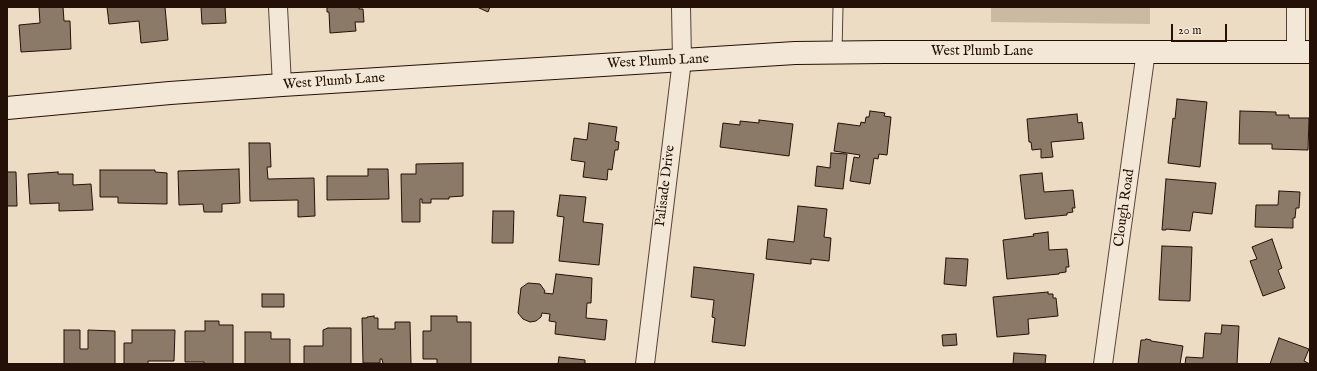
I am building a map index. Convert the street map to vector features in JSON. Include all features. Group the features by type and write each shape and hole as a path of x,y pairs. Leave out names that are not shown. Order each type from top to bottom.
{"main road":[{"name":"West Plumb Lane","path":"7,108 170,93 282,85 795,53 1303,52"}],"street":[{"path":"278,7 282,85"},
{"name":"Palisade Drive","path":"645,364 682,60 681,7"},
{"path":"1296,7 1303,52"},
{"name":"Clough Road","path":"1103,364 1146,52"}],"lane":[{"path":"837,52 838,7"}],"shaded area":[{"path":"991,7 1150,7 1150,24 991,22"}],"building":[{"path":"39,7 63,7 64,21 70,21 71,49 21,52 19,25 40,23"},
{"path":"107,7 165,7 168,40 141,43 139,21 109,24"},
{"path":"201,7 225,7 226,23 202,24"},
{"path":"327,7 359,7 359,9 363,9 364,22 355,22 356,31 330,33 329,12 327,12"},
{"path":"477,7 490,7 488,12"},
{"path":"1177,99 1207,102 1200,167 1168,163 1173,118 1175,119"},
{"path":"870,111 885,113 884,116 891,117 887,155 879,154 878,159 874,158 870,184 850,181 854,157 859,158 860,155 834,151 838,123 860,126 861,122 865,123 866,117 869,117"},
{"path":"1240,111 1276,112 1276,115 1289,115 1289,118 1309,118 1308,150 1272,149 1272,144 1239,144"},
{"path":"1077,114 1078,123 1082,122 1084,139 1051,142 1053,157 1041,158 1041,149 1032,150 1031,142 1029,142 1027,119"},
{"path":"759,120 793,124 789,156 720,147 723,123 740,125 740,121 759,123"},
{"path":"589,123 617,127 615,141 619,142 618,150 615,150 612,170 608,169 607,180 583,177 585,162 571,160 574,138 587,140"},
{"path":"249,143 270,143 271,167 267,167 268,179 314,178 315,216 298,217 298,200 250,201"},
{"path":"831,153 847,154 843,189 815,186 817,166 830,168"},
{"path":"463,163 463,196 449,197 449,199 431,199 431,203 422,203 422,199 420,199 420,222 402,222 401,174 416,174 416,164"},
{"path":"239,169 240,203 222,204 222,212 204,212 203,204 179,205 178,171"},
{"path":"368,169 388,169 389,199 327,200 327,176 368,176"},
{"path":"100,170 155,170 155,172 167,173 167,204 118,203 118,197 100,197"},
{"path":"7,172 16,172 17,206 7,206"},
{"path":"58,172 58,174 73,174 73,185 91,184 93,210 59,211 59,203 30,204 28,174"},
{"path":"1042,173 1044,192 1073,190 1075,208 1072,208 1073,212 1067,213 1067,215 1025,219 1020,175"},
{"path":"1166,179 1216,183 1212,214 1193,212 1190,231 1162,230"},
{"path":"1279,191 1300,192 1299,208 1296,208 1295,218 1293,218 1293,228 1255,227 1256,205 1278,205"},
{"path":"560,195 586,197 583,222 603,224 599,265 559,261 564,217 557,216"},
{"path":"798,206 827,209 824,237 831,238 829,261 811,259 811,264 766,259 768,239 794,242"},
{"path":"493,211 514,211 513,243 492,243"},
{"path":"1048,232 1049,250 1067,249 1069,267 1066,267 1066,272 1007,279 1003,240 1034,236 1033,234"},
{"path":"1272,239 1282,268 1278,270 1285,288 1263,296 1250,261 1257,259 1252,247"},
{"path":"1162,246 1192,247 1190,301 1159,300"},
{"path":"946,258 968,259 966,286 944,284"},
{"path":"694,267 754,274 745,346 712,342 715,318 712,317 714,300 691,297"},
{"path":"556,274 592,278 591,303 587,303 586,318 607,320 605,340 555,334 556,322 549,321 550,314 542,313 541,317 536,321 530,322 523,319 518,313 521,288 528,283 540,284 545,291 544,293 553,294"},
{"path":"1048,292 1048,294 1053,294 1053,298 1056,298 1058,316 1028,319 1029,334 997,337 993,297"},
{"path":"262,294 284,294 284,307 262,307"},
{"path":"374,316 374,318 378,318 378,329 395,329 395,322 410,322 411,364 383,364 382,359 380,359 380,363 363,363 362,318"},
{"path":"431,316 457,316 457,322 471,322 471,364 437,364 437,359 423,359 423,331 431,331"},
{"path":"205,321 219,321 219,325 233,325 233,364 204,364 204,362 185,362 185,331 205,331"},
{"path":"1222,325 1239,326 1237,364 1185,364 1186,357 1203,358 1205,333 1221,334"},
{"path":"328,328 351,328 351,364 304,364 304,346 323,346 323,330"},
{"path":"64,330 80,330 80,349 88,349 88,330 115,331 115,364 64,364"},
{"path":"132,330 175,330 174,361 148,361 148,364 124,364 124,343 132,343"},
{"path":"245,332 271,332 271,339 290,339 290,364 245,364"},
{"path":"956,334 957,345 943,346 942,335"},
{"path":"1279,338 1309,349 1304,361 1310,364 1270,364"},
{"path":"1146,339 1183,346 1180,364 1138,364 1141,340"},
{"path":"1014,353 1046,355 1045,364 1013,364"},
{"path":"559,357 585,360 585,364 558,364"}]}
